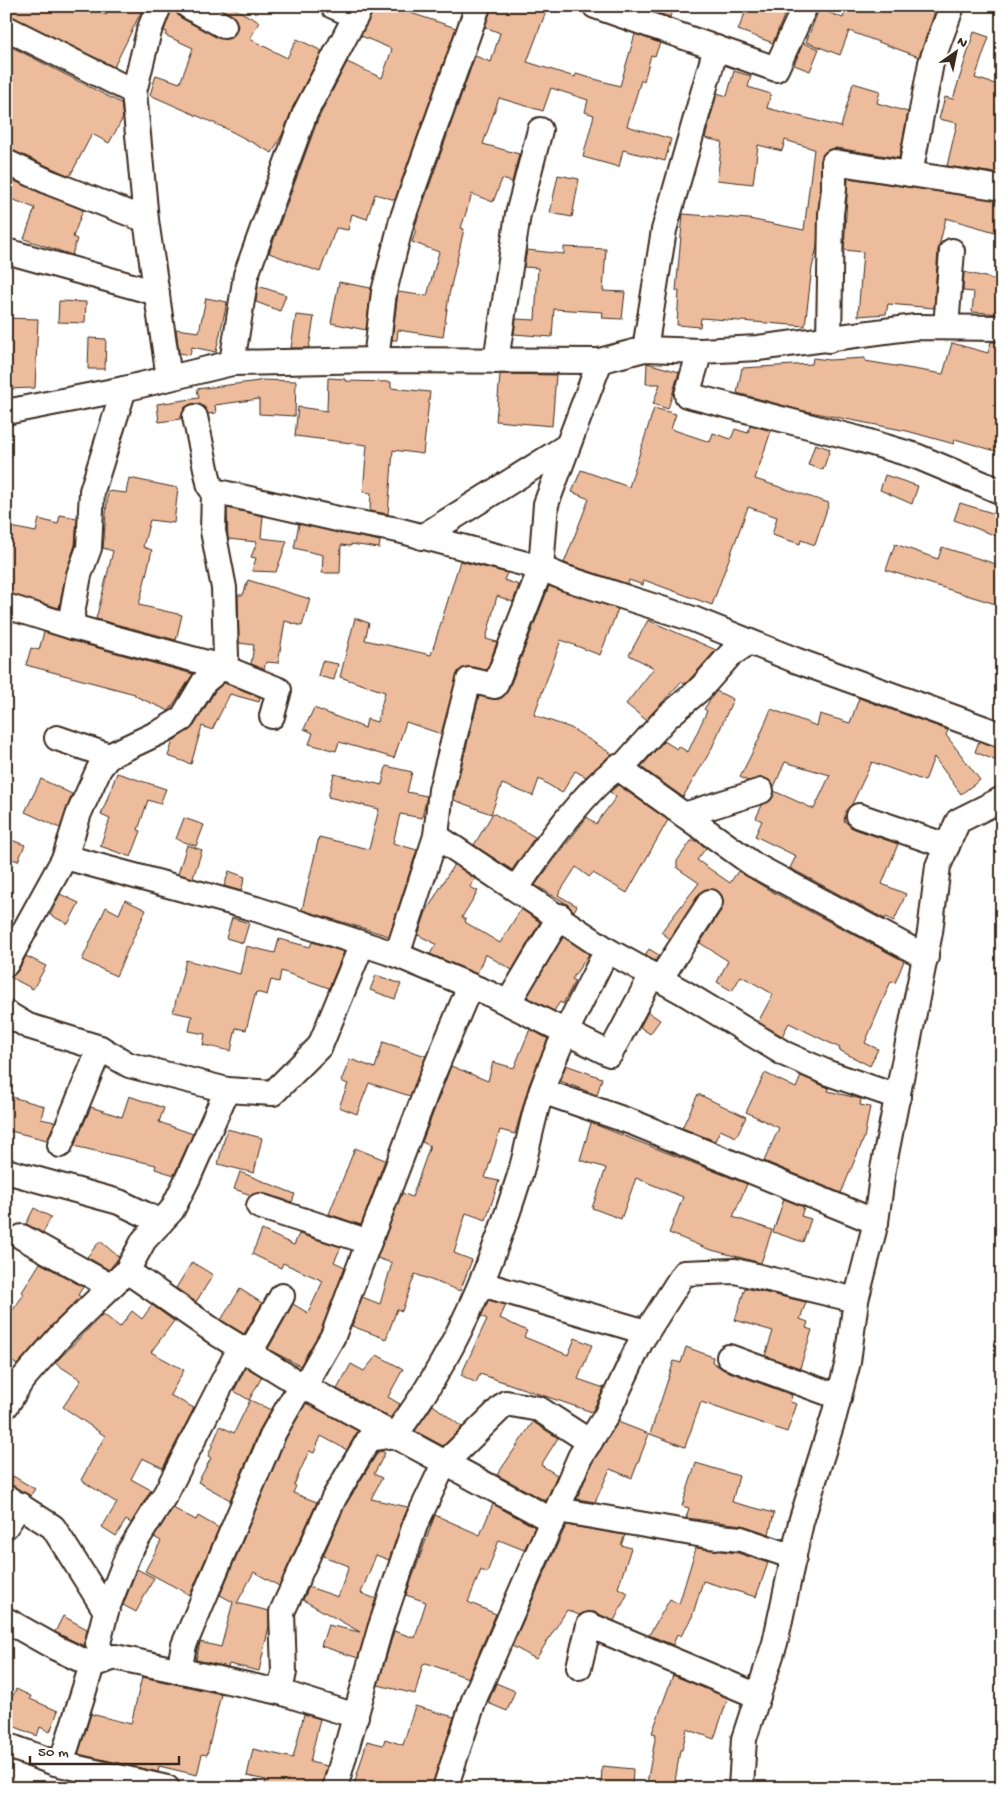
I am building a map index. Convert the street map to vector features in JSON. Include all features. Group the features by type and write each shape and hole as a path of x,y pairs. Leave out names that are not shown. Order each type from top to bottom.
{"street":[{"path":"159,6 149,31 134,92 146,220 169,378"},
{"path":"188,6 224,26"},
{"path":"232,363 246,275 268,214 305,113 359,11 334,6"},
{"path":"376,360 384,292 402,220 478,6"},
{"path":"595,6 776,69 805,6"},
{"path":"910,174 931,63 952,6"},
{"path":"6,28 134,92"},
{"path":"645,349 664,230 716,48"},
{"path":"496,361 518,214 540,130"},
{"path":"6,162 51,183 146,220"},
{"path":"829,340 830,214 834,189 834,162 1002,188"},
{"path":"6,251 157,293"},
{"path":"946,328 952,251"},
{"path":"6,412 124,389 232,363 376,360 600,361 645,349 700,351 758,348 915,327 1002,328"},
{"path":"700,351 687,395 859,438 916,456 1002,492"},
{"path":"397,955 436,836 441,790 469,680 494,686 541,568 546,504 600,361"},
{"path":"73,627 72,613 79,575 89,548 92,490 124,389"},
{"path":"194,417 210,487 214,491 422,537 541,568 692,619 749,642 1002,735"},
{"path":"422,537 567,446"},
{"path":"6,964 65,857 79,813 99,769 109,756 162,731 182,719 204,682 222,668 226,657 224,588 213,531 214,491"},
{"path":"6,606 73,627 222,668 279,690 272,716"},
{"path":"516,889 553,836 594,788 617,767 624,765 667,718 700,689 730,655 749,642"},
{"path":"57,738 109,756"},
{"path":"617,767 754,865 926,957"},
{"path":"684,815 761,791"},
{"path":"741,1788 744,1739 775,1643 800,1522 848,1362 856,1300 876,1222 883,1169 926,957 938,866 958,821 1001,800"},
{"path":"859,816 947,846"},
{"path":"436,836 560,916 607,950 785,1054 828,1072 898,1097"},
{"path":"65,857 256,909 397,955 508,1003 610,1054 656,977 710,902"},
{"path":"508,1003 560,916"},
{"path":"6,1013 28,1026 100,1048 129,1065 226,1090 273,1093 320,1046 362,944"},
{"path":"280,1692 284,1672 282,1612 311,1545 334,1498 369,1439 395,1435 436,1376 482,1284 519,1178 542,1092 566,1031 607,950"},
{"path":"179,1671 184,1645 270,1441 334,1336 434,1074 470,986"},
{"path":"60,1145 100,1048"},
{"path":"6,1406 22,1380 62,1333 119,1279 144,1240 172,1210 226,1090"},
{"path":"542,1092 634,1124 876,1222"},
{"path":"6,1171 119,1202 161,1222"},
{"path":"259,1206 369,1242"},
{"path":"22,1237 119,1279 302,1386 395,1435 444,1464 555,1515 741,1539 794,1557"},
{"path":"445,1788 475,1697 580,1457 606,1416 646,1332 684,1273 735,1272 856,1300"},
{"path":"482,1284 646,1332"},
{"path":"61,1764 98,1663 98,1643 106,1611 129,1552 166,1493 245,1351 282,1296"},
{"path":"729,1357 839,1397"},
{"path":"336,1788 380,1629 415,1525 444,1464 506,1403 539,1409 590,1442"},
{"path":"6,1526 13,1501 53,1527 106,1611"},
{"path":"6,1620 56,1648 98,1663 115,1657 280,1692 356,1716"},
{"path":"579,1667 589,1626 758,1696"},
{"path":"6,1745 61,1764 167,1788"}],"building":[{"path":"6,6 88,6 106,15 109,8 105,6 144,6 114,67 6,14"},
{"path":"172,6 181,18 218,38 231,38 236,32 238,25 235,19 217,6 230,6 259,22 250,39 287,58 297,39 322,51 272,153 225,128 150,95 156,75 180,83 193,48 165,35 167,32 164,31"},
{"path":"375,6 411,6 408,12 456,28 395,200 375,194 367,219 352,214 348,230 336,228 320,272 269,253 318,119 347,62 382,78 392,49 361,36"},
{"path":"499,6 548,6 527,62 575,77 576,74 620,86 635,34 660,43 655,56 651,55 644,81 641,80 627,126 671,139 665,161 623,150 619,167 583,157 594,115 585,112 588,100 551,88 543,111 499,98 483,144 519,154 512,182 502,179 493,202 472,194 461,228 464,229 449,295 443,337 398,330 397,340 392,340 398,292 427,296 439,252 412,242 416,230 414,229 475,56 491,62 500,33 485,27 491,10 497,12"},
{"path":"643,6 674,6 670,17 643,8"},
{"path":"748,6 788,6 773,43 738,30"},
{"path":"847,6 937,6 919,57 849,31 840,55 806,42 819,9 843,18"},
{"path":"974,32 989,37 975,78 1002,86 1002,174 947,166 957,123 939,119 945,97 953,99"},
{"path":"803,43 819,49 810,71 794,65"},
{"path":"6,44 121,103 123,118 109,143 92,134 70,176 6,148"},
{"path":"734,71 751,76 748,87 771,94 767,108 841,127 853,83 880,91 877,103 908,112 899,158 836,148 828,150 822,155 817,247 812,268 805,326 701,318 700,327 677,325 679,291 676,291 683,214 749,219 804,230 814,149 785,140 782,151 758,145 753,184 717,180 722,142 705,138 717,93 727,96"},
{"path":"558,175 579,179 572,217 550,213"},
{"path":"6,177 83,210 73,237 77,239 72,255 24,239 35,208 6,197"},
{"path":"848,178 1002,201 1002,234 946,218 938,250 934,308 888,304 886,314 858,316 863,252 844,250"},
{"path":"564,247 606,249 603,291 625,292 622,319 602,318 603,312 554,309 552,337 514,334 516,319 535,320 538,268 524,267 527,250 564,254"},
{"path":"964,272 1002,281 1002,314 972,312 974,292 963,291"},
{"path":"339,282 371,288 366,330 331,323"},
{"path":"258,286 286,295 280,311 256,302"},
{"path":"206,298 227,302 216,352 192,347 190,355 179,353 176,329 199,332"},
{"path":"59,301 86,302 85,323 58,322"},
{"path":"296,315 314,317 309,348 291,348"},
{"path":"6,318 38,319 35,388 6,389"},
{"path":"89,338 106,339 105,369 88,369"},
{"path":"991,342 1002,342 1002,453 955,439 954,444 907,431 800,410 737,393 742,368 812,364 813,358 829,360 865,358 865,361 943,374 952,343 988,353"},
{"path":"647,363 679,372 668,409 653,404 660,384 646,384"},
{"path":"500,374 556,375 552,426 496,421"},
{"path":"328,378 345,379 345,381 391,382 391,388 430,392 423,454 393,450 388,514 370,511 371,493 363,492 367,445 295,436 298,407 327,411"},
{"path":"259,380 296,381 295,416 259,414 259,399 215,405 216,413 208,414 200,404 192,404 185,407 180,419 159,422 157,404 199,398 197,389"},
{"path":"654,408 676,414 671,429 710,442 713,433 731,439 735,429 748,433 750,425 771,431 755,479 829,503 815,545 801,540 800,544 772,535 777,517 748,507 712,605 644,580 643,585 629,580 628,584 564,563 589,499 572,492 581,470 629,487"},
{"path":"815,444 830,449 823,470 808,465"},
{"path":"885,475 918,486 912,504 880,490"},
{"path":"129,478 178,488 174,523 150,520 143,547 152,550 139,605 182,615 176,640 96,619 113,551 103,548 108,491 126,493"},
{"path":"960,503 1002,516 1002,538 954,520"},
{"path":"227,508 263,516 261,538 287,541 276,572 252,571 256,558 251,557 257,542 228,539"},
{"path":"60,515 77,518 75,545 66,572 59,608 6,593 6,526 36,532 39,519 58,524"},
{"path":"299,524 380,541 379,548 351,544 351,546 341,545 340,573 322,573 323,555 294,548"},
{"path":"895,544 938,559 942,547 1002,566 1002,606 886,570"},
{"path":"460,561 507,573 504,580 519,585 513,602 497,596 486,639 497,642 487,670 466,667 459,671 441,734 406,722 394,758 339,742 336,751 309,744 313,733 304,729 314,708 365,728 367,719 377,722 385,692 340,677 355,618 369,623 365,640 431,655"},
{"path":"248,580 310,599 302,626 285,621 278,663 266,662 264,669 251,664 254,645 239,643 238,595 243,595"},
{"path":"549,586 618,609 600,655 561,640 534,715 571,728 612,754 586,777 575,771 562,793 539,779 533,796 502,784 491,814 454,800 479,696 498,699 508,691"},
{"path":"648,620 716,650 685,684 681,682 646,720 626,704 654,668 629,655"},
{"path":"44,632 193,674 169,711 135,696 135,694 26,665 31,648 39,650"},
{"path":"322,661 338,664 334,680 318,676"},
{"path":"224,683 260,697 259,702 230,694 212,730 202,726 191,764 168,756 173,741 194,726 215,691"},
{"path":"716,691 733,699 711,750 683,797 641,767 664,741 677,749 678,746 688,752 707,711 704,709"},
{"path":"859,698 948,730 946,735 980,780 961,794 934,757 925,781 872,762 852,804 846,811 844,821 855,829 898,844 882,884 906,894 894,921 886,917 885,919 790,868 796,856 755,836 762,821 756,818 762,805 771,800 774,791 814,809 830,775 785,762 774,787 764,778 748,781 740,777 771,709 817,726 820,714 850,723"},
{"path":"979,741 1002,748 1002,763 975,752"},
{"path":"386,766 412,772 407,792 427,796 422,818 400,814 393,843 417,850 389,936 302,910 319,837 369,849 379,809 328,797 334,774 382,785"},
{"path":"117,773 166,789 160,804 148,800 138,830 141,831 131,857 100,846 110,819 101,815"},
{"path":"41,779 72,794 60,828 25,812"},
{"path":"618,785 668,820 627,893 593,873 589,877 576,867 558,895 577,906 574,911 567,904 535,885 587,817 596,824 616,797 610,792"},
{"path":"493,813 535,837 512,870 474,845"},
{"path":"184,818 204,825 196,846 176,839"},
{"path":"6,838 25,845 18,861 6,857"},
{"path":"691,841 697,841 706,848 697,860 730,883 738,871 773,892 904,961 895,983 891,981 865,1043 878,1049 870,1066 839,1050 840,1048 789,1023 782,1036 758,1022 773,994 741,976 732,991 717,982 728,961 700,943 722,909 722,896 717,890 704,890 699,894 670,939 661,932 699,883 677,868 677,861"},
{"path":"187,845 202,850 193,878 178,874"},
{"path":"454,864 475,879 470,887 478,891 462,917 466,920 465,922 500,943 521,909 540,922 512,970 485,954 477,974 430,954 436,944 418,935 426,912"},
{"path":"229,871 245,877 241,891 224,886"},
{"path":"60,894 79,903 68,924 50,915"},
{"path":"125,900 146,910 116,976 82,960 106,907 119,914"},
{"path":"232,918 249,923 243,943 226,938"},
{"path":"563,937 589,954 572,979 575,981 563,1004 560,1002 554,1011 527,997"},
{"path":"279,939 310,947 312,942 344,952 329,988 281,971 279,982 271,980 267,995 256,992 246,1030 236,1028 231,1051 203,1045 205,1034 189,1031 192,1016 173,1012 186,960 240,974 246,946 275,953"},
{"path":"649,949 659,955 655,961 645,955"},
{"path":"26,956 46,966 33,989 10,977 18,971"},
{"path":"376,975 401,984 395,999 370,990"},
{"path":"648,1012 660,1020 650,1034 640,1027"},
{"path":"530,1029 548,1039 529,1085 515,1134 500,1130 485,1178 499,1181 486,1220 466,1213 454,1253 472,1260 460,1291 415,1274 402,1311 397,1309 386,1339 352,1326 362,1297 380,1304 392,1263 377,1258 402,1193 412,1197 430,1146 422,1142 451,1066 488,1081 493,1062 514,1068"},
{"path":"383,1042 426,1056 410,1096 369,1083 357,1114 339,1107 348,1084 341,1081 350,1059 375,1068"},
{"path":"566,1065 602,1078 597,1095 560,1081"},
{"path":"765,1073 796,1088 801,1076 829,1088 828,1091 861,1099 860,1105 870,1107 864,1138 841,1193 764,1161 779,1128 746,1112"},
{"path":"698,1094 746,1117 736,1137 720,1130 715,1141 682,1128"},
{"path":"8,1096 44,1106 41,1119 55,1122 47,1140 6,1130"},
{"path":"129,1096 164,1108 159,1122 193,1134 174,1175 155,1169 156,1165 74,1146 91,1107 122,1117"},
{"path":"591,1123 747,1184 733,1217 772,1230 761,1263 708,1249 669,1233 683,1197 636,1178 621,1219 592,1208 606,1168 580,1160"},
{"path":"227,1129 262,1138 254,1173 218,1164"},
{"path":"355,1148 385,1160 361,1225 329,1214"},
{"path":"240,1172 295,1194 292,1202 263,1193 251,1195 234,1189"},
{"path":"784,1199 804,1207 801,1216 811,1219 803,1242 773,1232"},
{"path":"34,1208 51,1217 43,1233 26,1224"},
{"path":"262,1230 294,1245 299,1234 341,1247 334,1262 345,1267 322,1328 300,1366 268,1349 293,1304 308,1313 323,1281 283,1263 281,1268 252,1254"},
{"path":"100,1241 119,1257 109,1270 87,1257"},
{"path":"192,1262 213,1275 196,1302 176,1288"},
{"path":"40,1263 83,1287 78,1295 81,1297 53,1324 17,1365 6,1357 6,1320 24,1294 22,1292"},
{"path":"745,1288 806,1302 800,1319 808,1322 806,1328 812,1330 800,1368 765,1356 773,1331 735,1320"},
{"path":"240,1289 262,1303 244,1334 221,1320"},
{"path":"488,1300 506,1305 500,1318 527,1331 524,1337 568,1355 575,1338 592,1345 578,1379 604,1388 592,1412 480,1374 476,1383 461,1375 487,1319 481,1316"},
{"path":"152,1305 174,1321 151,1352 184,1370 170,1395 194,1408 163,1468 142,1458 131,1479 151,1490 131,1523 126,1520 116,1536 102,1527 117,1503 81,1480 105,1436 63,1407 81,1380 55,1363 103,1314 120,1327 132,1311 142,1319"},
{"path":"686,1347 713,1357 712,1362 724,1370 792,1395 790,1402 797,1404 787,1432 701,1402 685,1447 650,1434 674,1361 681,1363"},
{"path":"377,1355 403,1369 388,1397 400,1404 390,1418 337,1389 351,1364 364,1371"},
{"path":"246,1367 262,1377 249,1400 234,1391"},
{"path":"250,1400 271,1410 261,1427 230,1500 198,1482 211,1458 208,1456 220,1426 234,1433"},
{"path":"306,1403 358,1431 347,1450 321,1436 314,1453 309,1451 294,1485 296,1486 293,1493 317,1502 279,1586 254,1572 237,1603 269,1611 269,1626 259,1671 229,1664 228,1667 196,1660 200,1642 221,1647 233,1602 220,1595 286,1438"},
{"path":"433,1405 462,1427 443,1446 415,1431"},
{"path":"533,1422 558,1438 541,1465 557,1475 546,1501 497,1475"},
{"path":"618,1422 649,1434 632,1478 610,1469 595,1502 577,1499 592,1463"},
{"path":"378,1452 385,1453 374,1474 382,1478 371,1499 408,1507 389,1560 376,1555 361,1593 376,1599 358,1658 321,1646 328,1625 360,1632 303,1600 309,1587 338,1597 349,1566 323,1556 346,1504"},
{"path":"696,1463 739,1476 732,1502 774,1513 769,1534 742,1525 686,1518 689,1508 682,1506"},
{"path":"13,1476 35,1489 30,1496 8,1484"},
{"path":"493,1504 535,1527 524,1550 499,1540 487,1573 481,1570 468,1602 496,1614 468,1678 426,1663 423,1664 415,1694 378,1685 394,1631 415,1638 426,1602 406,1595 435,1515 480,1535"},
{"path":"173,1508 196,1520 198,1516 219,1528 190,1595 145,1571 161,1541 154,1537"},
{"path":"566,1525 625,1535 621,1545 631,1548 618,1588 628,1593 614,1621 594,1612 586,1612 579,1615 567,1610 536,1659 512,1646"},
{"path":"696,1548 738,1553 768,1563 756,1597 703,1581 692,1617 681,1636 677,1634 673,1645 649,1635 670,1599 679,1604"},
{"path":"137,1569 154,1578 136,1612 123,1605"},
{"path":"63,1616 87,1629 84,1646 55,1632"},
{"path":"673,1675 728,1698 714,1739 687,1729 682,1750 680,1750 674,1788 647,1783 656,1734 652,1733"},
{"path":"142,1677 221,1694 207,1755 202,1754 197,1775 159,1766 158,1772 78,1754 91,1714 131,1724"},
{"path":"496,1683 515,1691 507,1711 488,1703"},
{"path":"16,1689 31,1696 30,1699 58,1711 50,1732 40,1727 37,1736 6,1723 6,1710"},
{"path":"415,1706 454,1717 432,1788 353,1788 367,1741 383,1745 385,1739 403,1745"},
{"path":"304,1714 320,1719 310,1762 327,1766 322,1788 264,1788 266,1780 247,1776 253,1749 293,1758"},
{"path":"602,1766 633,1769 632,1788 601,1788"}]}
